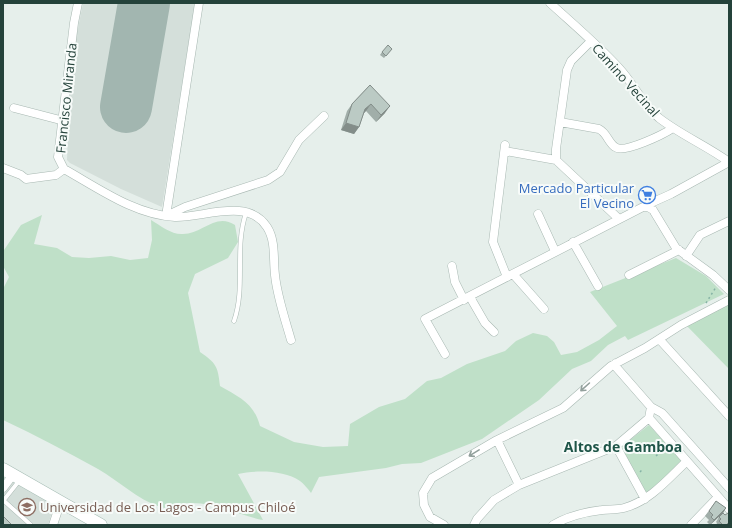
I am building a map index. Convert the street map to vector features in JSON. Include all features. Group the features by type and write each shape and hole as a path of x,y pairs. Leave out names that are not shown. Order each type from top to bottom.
{"street":[{"name":"Francisco Miranda","path":"78,3 74,23 64,121 58,157 64,169 128,204 154,215 177,217 239,210 246,212"},
{"path":"166,216 199,3"},
{"name":"Camino Vecinal","path":"550,3 621,70 647,106 673,128 729,162"},
{"path":"556,160 556,149 567,70 571,61 591,41"},
{"path":"14,108 64,121"},
{"path":"166,216 185,207 268,180 280,172 299,140 324,116"},
{"path":"560,122 599,129 604,132 615,148 620,149 629,148 673,128"},
{"path":"544,308 510,276 493,242 505,148 556,160 619,218"},
{"path":"445,354 425,319 619,218 643,207 648,207 651,203 671,194 729,162"},
{"path":"3,168 21,175 26,179 56,175 64,169"},
{"path":"648,207 678,250 719,280 729,290"},
{"path":"246,212 258,218 266,226 271,235 275,275 291,340"},
{"path":"538,214 555,251"},
{"path":"686,256 700,235 729,221"},
{"path":"573,242 598,286"},
{"path":"629,275 678,250"},
{"path":"452,266 455,282 485,323 494,332"},
{"path":"444,525 436,521 427,512 422,498 428,483 432,478 497,440 563,408 596,377 616,363 660,340 694,318 729,300"},
{"path":"660,340 729,416"},
{"path":"616,363 616,367 651,407 662,413 728,484"},
{"path":"474,525 477,519 494,500 518,485 616,446 649,418 651,407"},
{"path":"649,418 670,444 729,509"},
{"path":"497,440 518,485"},
{"path":"616,446 645,498"},
{"path":"553,525 570,517 585,513 622,509 658,490 687,462"},
{"path":"3,488 12,474 101,525"},
{"path":"690,525 718,497"},
{"path":"53,525 61,501"}],"lane":[{"path":"234,321 240,298 241,247 246,212"},
{"path":"12,474 3,500 31,525"}],"path":[{"path":"694,318 712,294 719,280"},
{"path":"656,456 670,444"}],"shaded area":[{"path":"83,3 195,3 162,207 121,189 70,163 67,160 69,105 76,38"},
{"name":"Universidad de Los Lagos - Campus Chiloé","path":"14,480 52,502 52,512 48,525 3,525 3,494"}],"green space":[{"path":"42,215 34,244 57,248 72,257 89,258 111,256 130,260 148,258 152,240 151,220 167,230 179,234 196,231 215,222 222,221 235,225 238,242 228,258 195,274 188,293 200,352 213,362 217,369 220,386 239,397 250,406 260,426 294,442 323,447 348,446 350,424 379,407 405,399 427,381 441,378 467,364 505,351 516,341 533,333 547,336 554,342 561,355 577,352 599,340 617,326 590,292 676,258 706,276 724,294 628,340 625,336 608,345 591,361 572,369 539,400 482,439 421,463 402,464 386,468 319,477 311,493 300,481 286,475 270,472 238,474 263,520 198,503 185,503 168,508 152,504 98,469 3,420 3,289 9,277 3,266 4,250 21,225"},
{"path":"729,303 729,369 686,325"},
{"path":"649,425 683,462 645,495 621,447"}],"building":[{"path":"388,45 392,49 386,56 382,52"},
{"path":"370,85 390,106 381,115 371,104 365,109 359,127 346,123 352,104"},
{"path":"716,501 726,508 714,520 711,517 713,515 709,511"},
{"path":"723,513 725,515 728,513 729,514 729,522 726,525 723,525 719,521 721,519 719,517"},
{"path":"3,516 12,525 3,525"}],"runway":[{"path":"126,107 144,3"}],"place":[{"name":"Mercado Particular El Vecino","path":"647,195"},
{"name":"Universidad de Los Lagos - Campus Chiloé","path":"27,507"}],"district":[{"name":"Altos de Gamboa","path":"623,446"}]}
